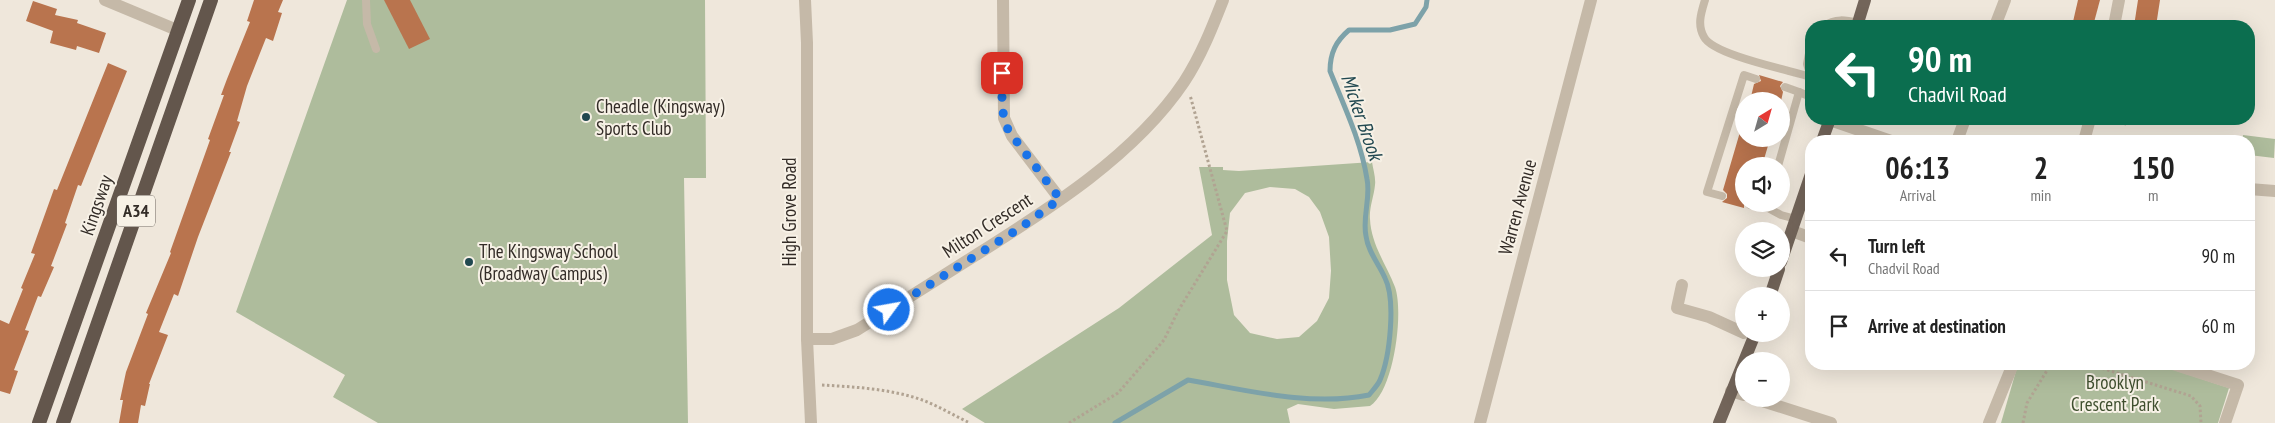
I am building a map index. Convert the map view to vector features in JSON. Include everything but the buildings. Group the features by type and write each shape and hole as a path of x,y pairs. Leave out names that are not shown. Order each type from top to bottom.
{"highway":[{"name":"Kingsway","path":"39,423 189,0"},
{"name":"A34","path":"63,423 211,0"}],"main road":[{"path":"1859,20 1865,0"},
{"path":"1790,236 1805,192"},
{"path":"1718,423 1747,342"}],"street":[{"path":"105,0 177,30"},
{"name":"High Grove Road","path":"805,0 807,43 807,339 812,423"},
{"path":"1003,0 1004,118 1008,130 1060,199"},
{"name":"Milton Crescent","path":"807,339 832,338 857,330 1020,228 1060,199 1126,146 1168,103 1184,80 1205,44 1223,0"},
{"name":"Warren Avenue","path":"1480,423 1591,0"},
{"path":"1997,20 2004,0"},
{"path":"2115,20 2119,0"},
{"path":"1847,125 1874,135"},
{"path":"2255,189 2275,191"},
{"path":"1794,225 1805,233"},
{"path":"1682,285 1677,308 1708,317 1735,329"},
{"path":"1989,423 2011,370"},
{"path":"2192,370 2238,385 2225,423"},
{"path":"1731,390 1735,392"},
{"path":"1781,407 1831,423"}],"lane":[{"path":"366,0 367,24 376,50"},
{"path":"1704,0 1699,20 1704,38 1711,46 1737,58 1805,75"},
{"path":"1722,196 1707,192 1744,75 1756,79"},
{"path":"1785,87 1805,94"},
{"path":"1781,157 1799,92"},
{"path":"1777,212 1794,225"}],"path":[{"path":"1069,423 1118,393 1164,340 1178,311 1228,231 1195,110 1184,80"},
{"path":"2023,423 2027,403 2047,370"},
{"path":"2107,370 2191,396 2200,406 2200,423"},
{"path":"809,385 854,387 894,393 924,401 970,423"}],"green space":[{"name":"The Kingsway School (Broadway Campus)","path":"347,0 705,0 706,178 684,178 688,423 378,423 333,397 345,375 236,312"},
{"path":"2255,136 2275,139 2274,158 2255,156"},
{"path":"1372,162 1375,182 1370,211 1371,228 1376,245 1395,287 1398,314 1395,350 1391,368 1378,398 1370,406 1334,409 1298,404 1287,409 1290,423 985,423 962,409 1119,308 1212,235 1199,167 1223,167 1223,170 1239,171","holes":["1270,187 1295,189 1309,197 1320,212 1329,237 1331,271 1329,298 1317,321 1299,337 1277,339 1250,333 1234,315 1227,280 1227,241 1230,213 1245,193"]},
{"name":"Brooklyn Crescent Park","path":"2016,370 2174,370 2229,388 2218,423 2001,423"}],"waterway":[{"name":"Micker Brook","path":"1115,423 1188,380 1278,396 1324,399 1369,395 1377,386 1387,357 1391,314 1390,300 1385,278 1367,242 1365,222 1368,186 1361,151 1330,71 1330,65 1335,48 1349,30 1390,30 1415,24 1426,7 1427,0"}],"place":[{"name":"Cheadle (Kingsway) Sports Club","path":"586,117"},
{"name":"The Kingsway School (Broadway Campus)","path":"469,262"}],"route":[{"path":"889,310 1020,228 1060,199 1008,130 1002,109 1002,73"}]}
